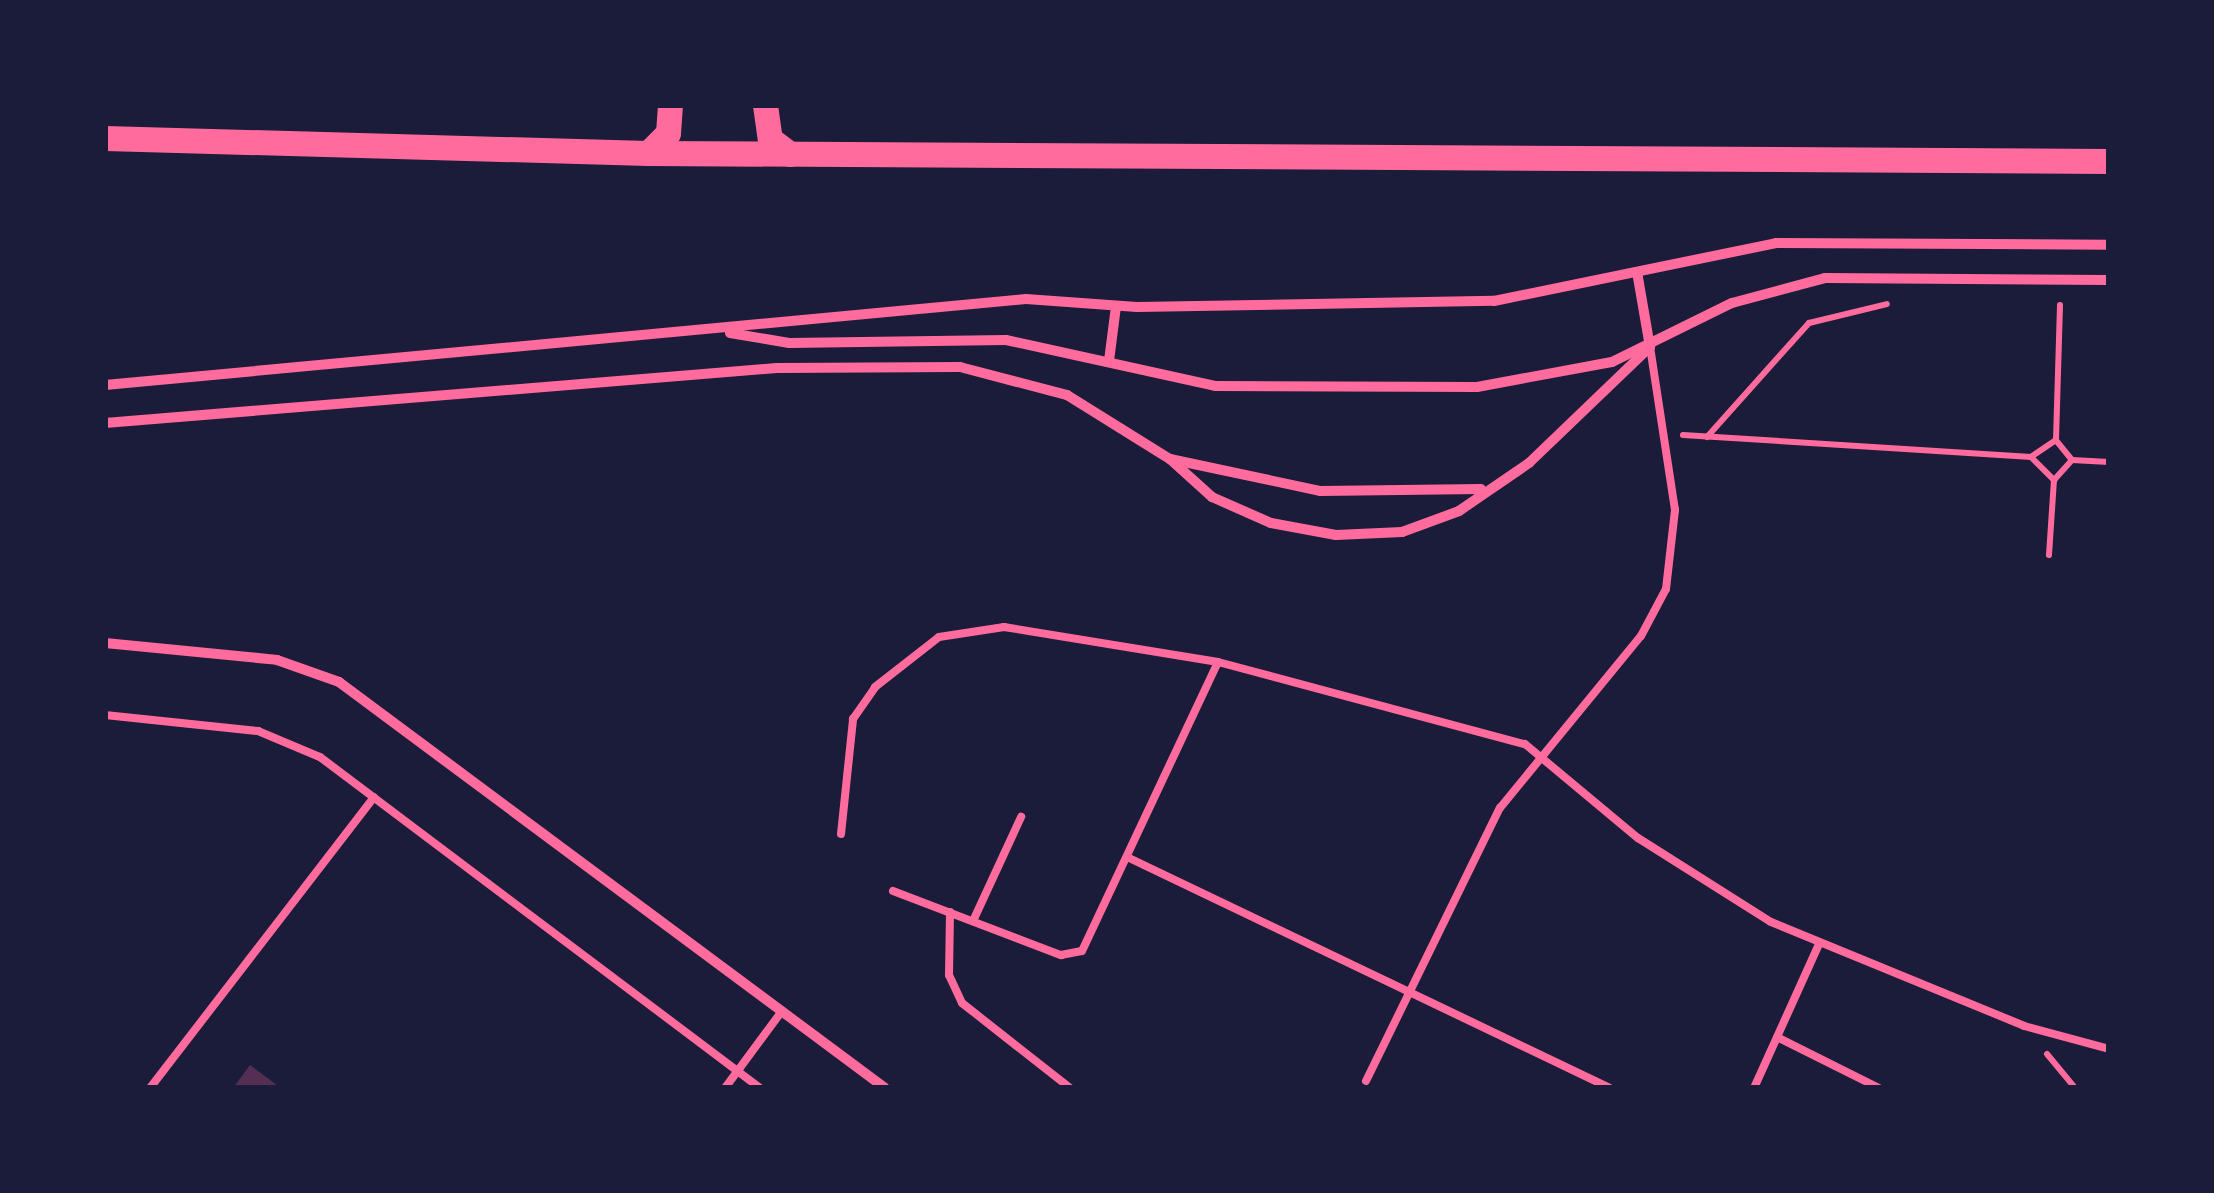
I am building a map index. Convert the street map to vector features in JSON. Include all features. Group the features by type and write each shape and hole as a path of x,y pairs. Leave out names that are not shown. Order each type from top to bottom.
{"main road":[{"path":"648,153 668,133 670,105"},
{"path":"765,105 770,139 790,154"},
{"path":"105,138 648,153 2109,161"}],"street":[{"path":"105,385 729,333 785,315 1026,299 1116,306 1494,301 1776,243 2109,245"},
{"path":"1637,272 1650,347"},
{"path":"729,333 789,343 1006,340 1216,386 1477,387 1650,347 1732,304 1826,278 2109,280"},
{"path":"1108,361 1116,306"},
{"path":"105,423 777,368 960,367 1067,395 1170,458 1212,497 1271,523 1336,535 1431,526 1551,446 1650,347"},
{"path":"1170,458 1320,491 1481,490"},
{"path":"105,643 277,660 339,682 884,1088"}],"lane":[{"path":"1366,1081 1484,838 1539,752 1641,636 1666,589 1676,536 1650,347"},
{"path":"842,834 853,719 875,687 939,637 993,626 1218,662 1539,752 1670,861 1819,944 2024,1026 2109,1049"},
{"path":"893,890 1076,956 1218,662"},
{"path":"105,715 280,737 374,797 760,1088"},
{"path":"150,1088 374,797"},
{"path":"973,921 1021,816"},
{"path":"1127,857 1610,1088"},
{"path":"950,912 949,974 962,1003 1070,1088"},
{"path":"1754,1088 1819,944"},
{"path":"725,1088 782,1011"},
{"path":"1778,1037 1879,1088"}],"path":[{"path":"1707,437 1810,323 1897,304"},
{"path":"2042,304 2076,305"},
{"path":"2060,304 2056,440 2072,460 2109,462"},
{"path":"1664,434 2031,457 2056,440"},
{"path":"2031,457 2054,480"},
{"path":"2049,555 2054,480 2072,460"}],"building":[{"path":"250,1065 281,1088 233,1088"}]}
